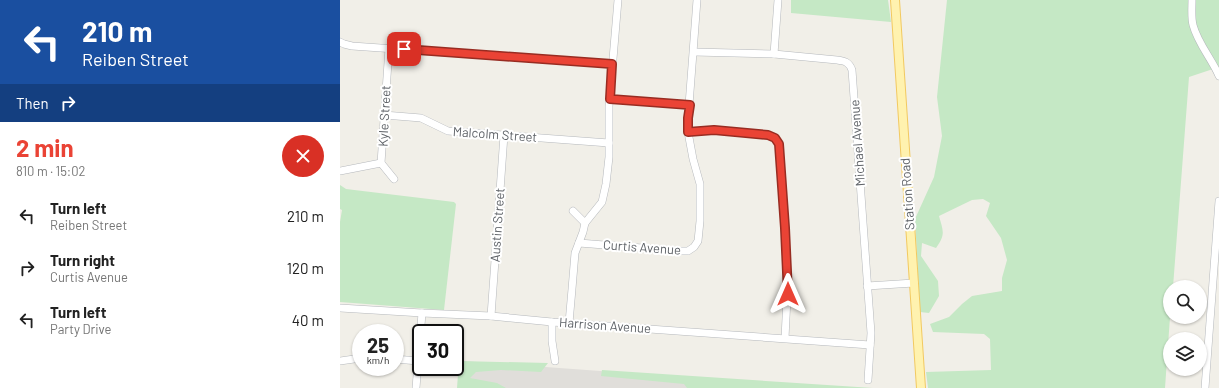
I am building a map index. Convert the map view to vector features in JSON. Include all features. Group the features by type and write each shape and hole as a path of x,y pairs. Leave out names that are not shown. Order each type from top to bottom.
{"main road":[{"name":"Station Road","path":"895,0 921,388"}],"street":[{"path":"569,322 575,253 585,223 602,202 606,184 609,157 609,106 618,0"},
{"name":"Curtis Avenue","path":"579,243 688,251 694,247 698,241 700,220 700,184 693,160 688,132 697,0"},
{"path":"774,54 778,0"},
{"path":"1192,0 1192,16 1197,35 1215,66 1219,76"},
{"path":"340,42 352,46 612,64"},
{"name":"Kyle Street","path":"389,48 381,163 394,180"},
{"name":"Michael Avenue","path":"694,52 774,54 845,61 850,64 852,70 871,333 868,380"},
{"path":"610,99 690,105"},
{"name":"Malcolm Street","path":"384,115 421,118 448,131 609,143"},
{"path":"688,132 714,130 768,135 775,138 779,144 788,278 785,338"},
{"name":"Austin Street","path":"490,316 504,134"},
{"path":"340,171 381,163"},
{"path":"1205,388 1219,201"},
{"path":"573,211 585,223"},
{"path":"867,286 914,283"},
{"name":"Harrison Avenue","path":"340,308 490,316 552,322 870,344"},
{"path":"421,324 422,313"},
{"path":"552,322 552,341 555,361"},
{"path":"340,361 352,359"},
{"path":"416,388 417,376"}],"shaded area":[{"path":"464,361 831,388 462,388"}],"green space":[{"path":"791,0 888,0 891,22 791,13"},
{"path":"947,0 1219,0 1219,67 1189,77 1174,280 1163,280 1163,324 1170,324 1169,332 1163,332 1163,376 1166,376 1165,388 928,388 926,372 991,370 990,339 984,334 933,332 930,324 949,317 972,296 1002,291 1002,278 1007,260 1001,238 986,216 990,203 983,199 972,200 939,216 943,232 941,239 936,248 922,243 921,256 938,281 939,296 929,313 920,312 915,219 934,177 942,136 937,97"},
{"path":"340,185 346,189 454,202 456,204 444,310 340,302 340,222 342,210 340,209"},
{"path":"464,361 548,363 541,372 501,370 476,372 470,378 497,383 506,388 457,388 458,376 464,376"},
{"path":"602,370 873,388 687,388 684,384 601,376"}],"route":[{"path":"404,49 612,64 610,99 690,105 688,132 714,130 768,135 775,138 779,144 788,294"}]}
